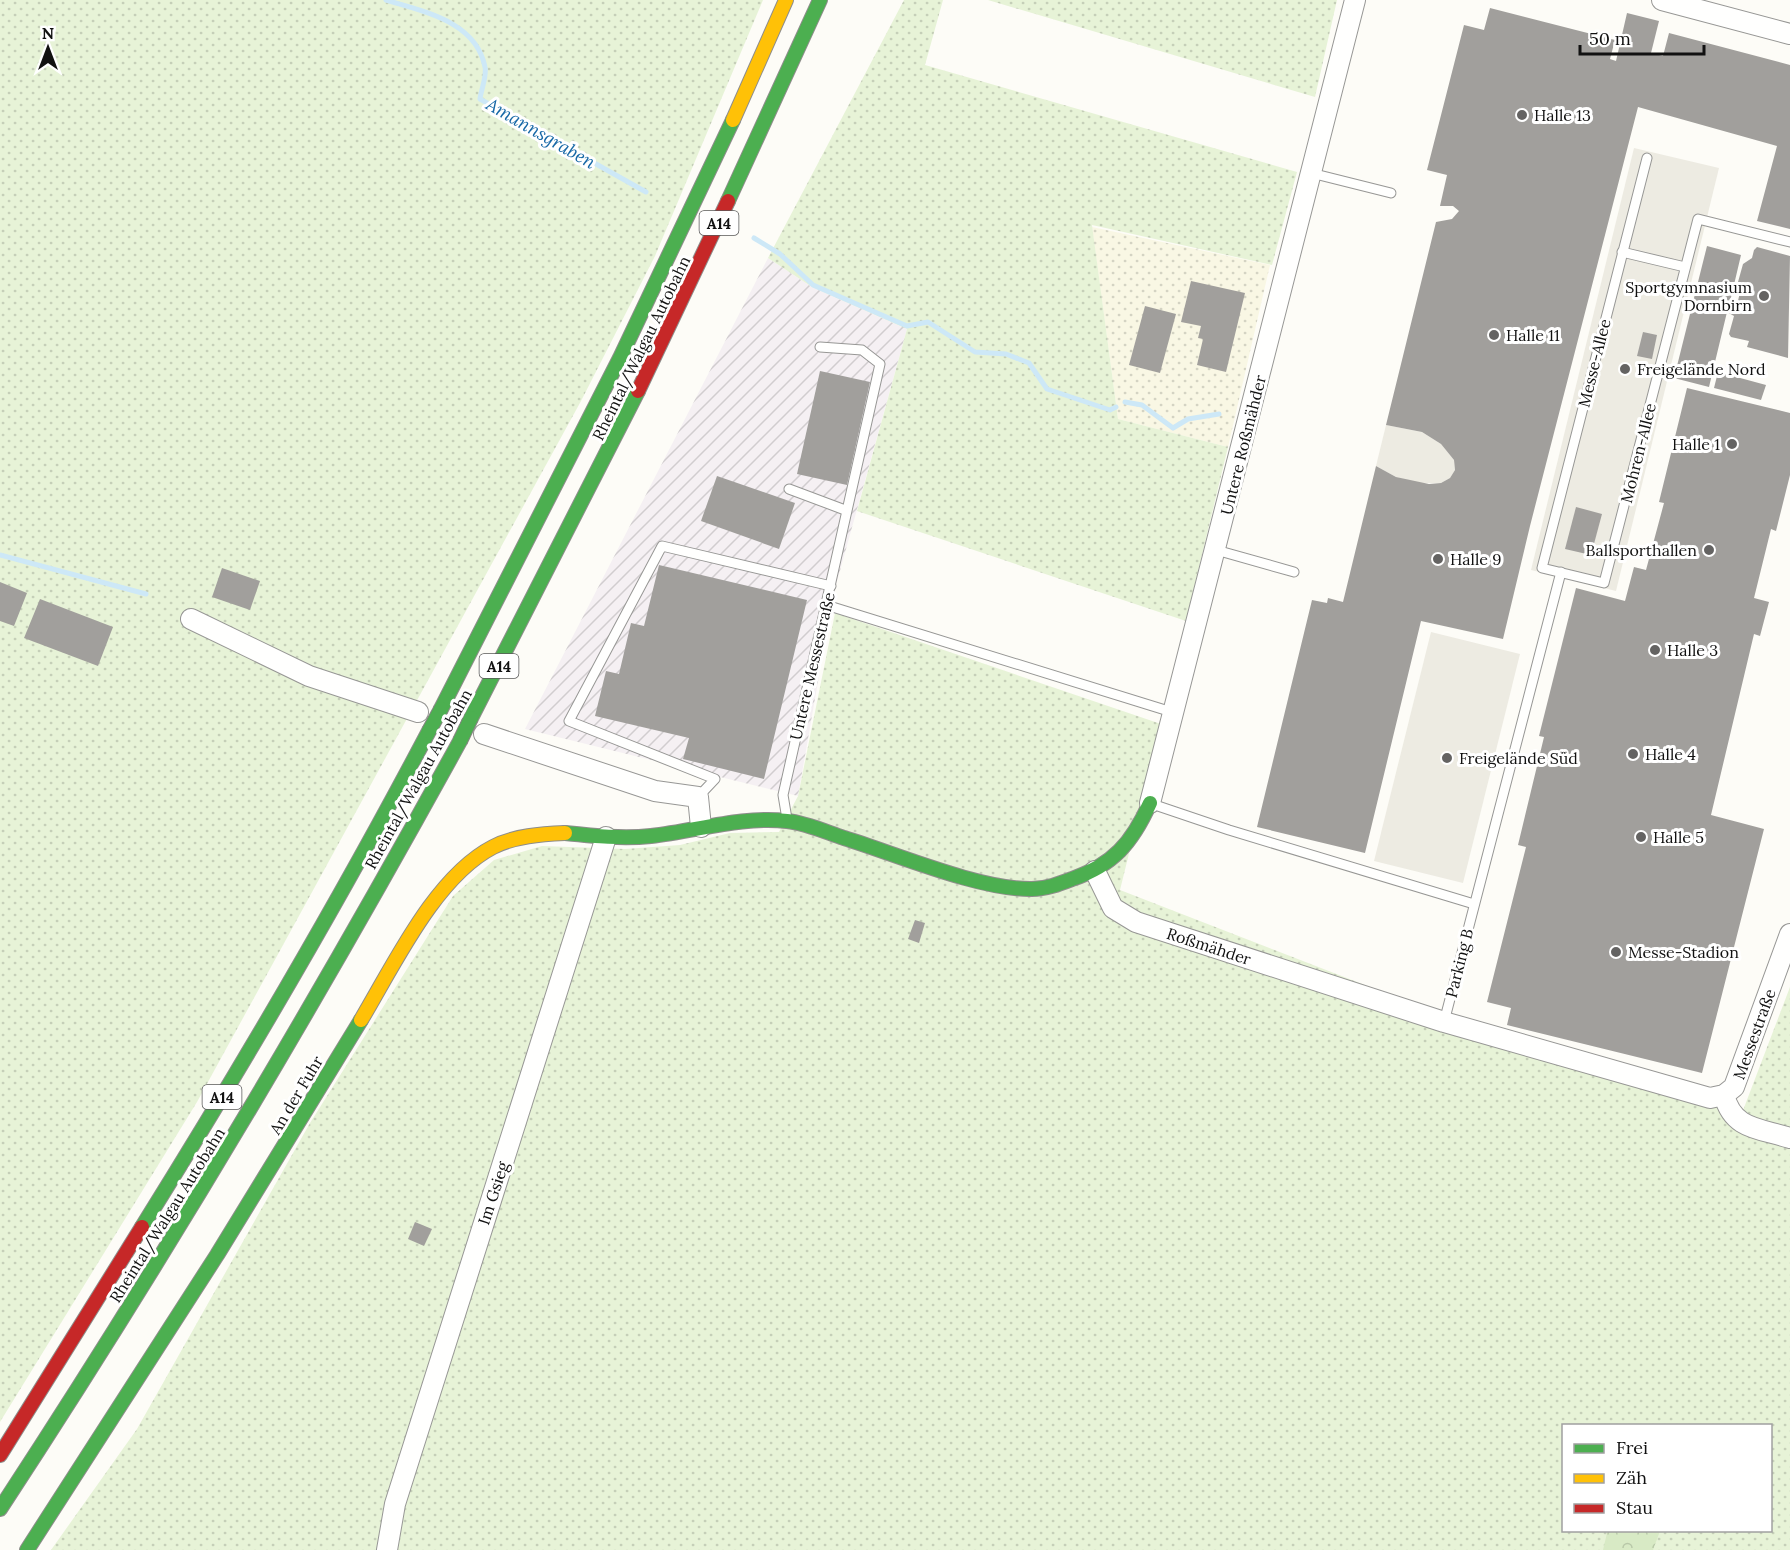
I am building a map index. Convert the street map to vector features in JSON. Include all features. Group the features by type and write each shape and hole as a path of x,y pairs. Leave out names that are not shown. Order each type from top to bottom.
{"main road":[{"name":"Rheintal/Walgau Autobahn","path":"0,1455 212,1115 388,809 667,263 786,0"},
{"name":"Rheintal/Walgau Autobahn","path":"0,1509 139,1294 239,1130 460,741 614,443 698,269 820,0"},
{"name":"Untere Roßmähder","path":"1095,872 1125,846 1141,823 1150,803"},
{"path":"701,827 743,821 788,821 1000,885 1031,889 1050,887 1095,872"},
{"name":"An der Fuhr","path":"27,1550 217,1255 438,895 475,858 494,846 514,839 563,833 606,837 651,836 701,827"}],"street":[{"name":"Untere Roßmähder","path":"1150,803 1175,713 1355,0"},
{"path":"1662,0 1790,34"},
{"path":"191,619 309,676 418,712"},
{"path":"484,734 655,791 698,797 701,827"},
{"name":"Im Gsieg","path":"387,1550 395,1504 606,837"},
{"name":"Roßmähder","path":"1095,872 1113,908 1136,922 1444,1022 1710,1098 1724,1095"},
{"name":"Messestraße","path":"1724,1095 1734,1087 1790,934"},
{"path":"1724,1095 1728,1111 1737,1121 1790,1138"}],"lane":[{"name":"Messe-Allee","path":"1561,572 1542,568 1647,158"},
{"path":"1311,173 1391,194"},
{"name":"Mohren-Allee","path":"1561,572 1605,583 1698,219 1790,242"},
{"path":"1623,252 1685,267"},
{"name":"Untere Messestraße","path":"788,821 783,795 831,586 845,510 880,364 862,350 820,347"},
{"path":"789,489 845,510"},
{"path":"698,797 715,779 569,722 663,546 831,586"},
{"path":"1216,550 1294,572"},
{"name":"Parking B","path":"1444,1022 1561,572"},
{"path":"826,605 1175,713"},
{"path":"1150,803 1229,830 1474,904"}],"shaded area":[{"name":"Freigelände Nord","path":"1634,148 1719,168 1616,591 1531,570"},
{"path":"1092,227 1270,265 1228,447 1118,419"},
{"path":"768,258 812,287 907,329 833,596 798,796 525,729"},
{"path":"1386,425 1422,432 1441,444 1454,460 1455,470 1450,478 1441,483 1418,483 1396,477 1376,466"},
{"name":"Freigelände Süd","path":"1431,632 1520,654 1463,883 1374,861"}],"green space":[{"path":"0,0 763,0 655,256 581,401 197,1102 0,1422"},
{"path":"904,0 943,0 925,65 1297,172 1272,265 1092,225 1118,419 1228,447 1186,621 857,511 907,329 812,287 768,258"},
{"path":"988,0 1337,0 1315,97"},
{"path":"835,613 1161,724 1120,890 1432,1011 1742,1113 1790,987 1790,1550 51,1550 137,1429 310,1123 453,896 494,860 542,846 625,849 680,845 730,833 779,832 798,796"},
{"path":"1660,1532 1653,1550 1603,1550 1607,1533"}],"building":[{"path":"1490,8 1615,40 1610,59 1616,61 1627,13 1659,21 1651,53 1663,56 1669,33 1790,65 1790,229 1757,221 1777,146 1638,107 1503,639 1421,621 1365,853 1257,827 1312,600 1327,603 1328,598 1343,602 1376,466 1396,477 1429,484 1441,483 1450,478 1455,470 1454,460 1441,444 1422,432 1386,425 1436,222 1452,219 1459,211 1453,206 1440,206 1447,175 1427,170 1464,25 1484,30"},
{"path":"1707,246 1741,255 1729,306 1733,307 1737,305 1741,288 1738,282 1743,264 1752,258 1757,247 1790,256 1788,358 1747,347 1749,341 1731,337 1729,334 1734,316 1727,312 1709,387 1674,378"},
{"path":"1191,281 1245,293 1226,372 1197,365 1203,339 1198,338 1201,326 1181,322"},
{"path":"1145,306 1176,314 1160,373 1129,365"},
{"path":"1643,332 1657,335 1652,359 1637,356"},
{"path":"820,371 870,382 847,485 797,474"},
{"path":"1718,372 1766,385 1761,400 1714,388"},
{"path":"1687,388 1790,413 1790,475 1776,531 1771,529 1754,598 1769,602 1760,636 1754,634 1711,815 1764,829 1702,1073 1507,1025 1511,1008 1487,1002 1526,847 1518,845 1544,737 1539,736 1576,588 1625,601 1634,567 1646,570 1664,503 1659,502"},
{"path":"717,476 795,503 779,549 701,521"},
{"path":"1576,507 1602,514 1591,555 1565,549"},
{"path":"659,565 807,600 764,779 683,759 689,738 595,716 606,671 619,674 631,623 644,626"},
{"path":"222,568 260,581 250,610 212,597"},
{"path":"0,582 27,593 14,626 0,621"},
{"path":"40,599 113,627 98,666 24,638"},
{"path":"915,920 925,923 919,943 908,939"},
{"path":"415,1222 432,1229 424,1246 408,1239"}],"waterway":[{"name":"Amannsgraben","path":"386,0 432,14 460,29 471,39 480,51 485,67 485,79 480,99 646,192"},
{"path":"754,238 780,254 813,285 907,326 928,322 975,352 1006,354 1029,363 1047,389 1110,410 1116,407"},
{"path":"1125,402 1142,405 1173,428 1188,419 1219,414"},
{"path":"0,555 146,594"}],"traffic: fast":[{"path":"728,201 820,0"},
{"path":"441,709 620,358 733,120"},
{"path":"471,718 638,391"},
{"path":"429,731 441,709"},
{"path":"460,741 471,718"},
{"path":"142,1227 290,982 429,731"},
{"path":"0,1509 121,1320 238,1130 460,741"},
{"path":"565,833 640,837 736,822 787,821 809,826 963,878 1011,888 1037,889 1086,873 1110,859 1120,851 1136,830 1150,803"},
{"path":"27,1550 217,1255 361,1020"}],"traffic: slow":[{"path":"733,120 786,0"},
{"path":"361,1020 402,949 434,900 472,861 493,847 510,840 565,833"}],"traffic: jam":[{"path":"638,391 728,201"},
{"path":"0,1455 142,1227"}],"place":[{"name":"Halle 13","path":"1522,115"},
{"name":"Sportgymnasium Dornbirn","path":"1764,296"},
{"name":"Halle 11","path":"1494,335"},
{"name":"Freigelände Nord","path":"1625,369"},
{"name":"Halle 1","path":"1732,444"},
{"name":"Ballsporthallen","path":"1709,550"},
{"name":"Halle 9","path":"1438,559"},
{"name":"Halle 3","path":"1655,650"},
{"name":"Halle 4","path":"1633,754"},
{"name":"Freigelände Süd","path":"1447,758"},
{"name":"Halle 5","path":"1641,837"},
{"name":"Messe-Stadion","path":"1616,952"}]}
